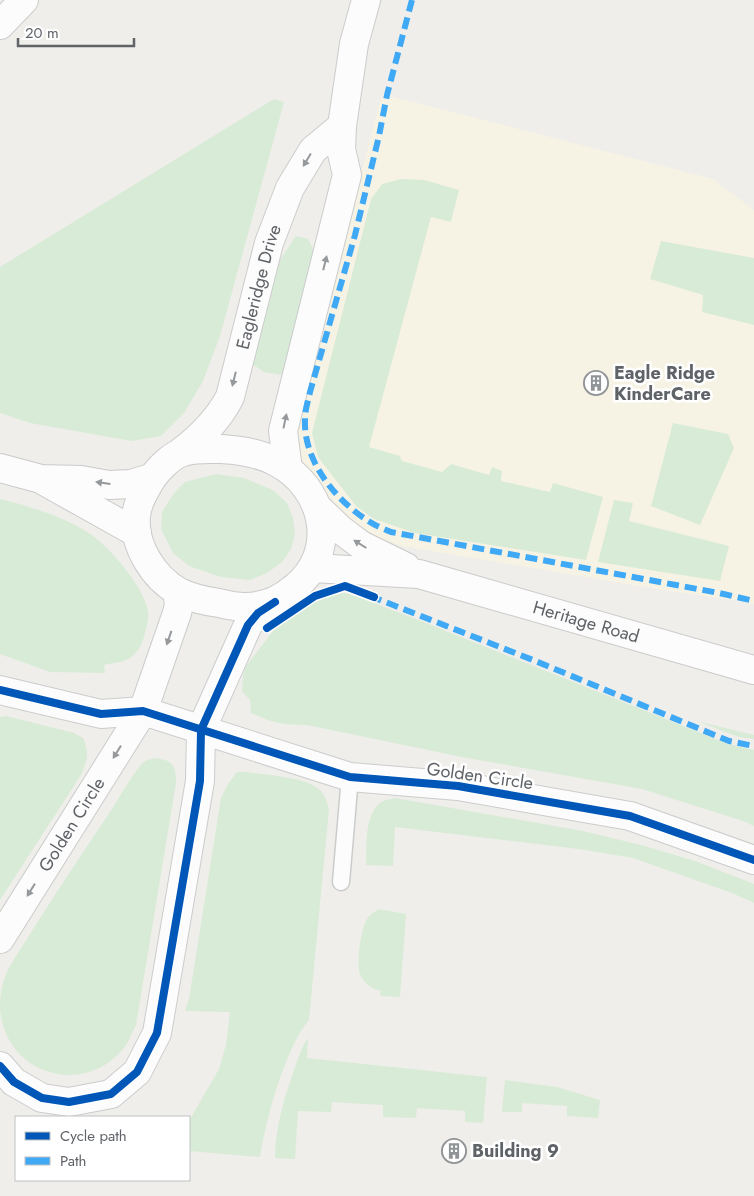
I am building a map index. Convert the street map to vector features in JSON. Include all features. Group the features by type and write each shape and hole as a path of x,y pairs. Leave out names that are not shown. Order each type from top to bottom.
{"street":[{"path":"0,25 24,0"},
{"path":"288,469 283,431 347,175 341,149 342,126 354,44 366,0"},
{"name":"Eagleridge Drive","path":"181,452 214,423 230,397 269,243 290,188 313,150 342,126"},
{"path":"0,1066 14,1082 42,1098 69,1102 111,1094 138,1072 158,1033 200,781 201,730 248,625 258,613 275,602 303,581 313,568 322,542 318,508 300,479 288,469 274,461 237,450 205,449 181,452 151,478 140,500 136,517 137,533 148,562 177,591 196,599 238,606 259,606 275,602"},
{"path":"0,468 41,479 81,480 109,485 131,484 151,478"},
{"path":"41,479 137,533"},
{"name":"Heritage Road","path":"318,508 361,545 419,574"},
{"name":"Heritage Road","path":"313,568 381,570 419,574 754,670"},
{"name":"Golden Circle","path":"0,939 143,711 177,614 179,604 177,591"},
{"name":"Golden Circle","path":"0,690 101,714 143,711 350,777 458,786 630,816 754,860"}],"lane":[{"path":"341,882 350,777"}],"shaded area":[{"path":"382,94 713,179 754,210 754,604 402,546 383,540 369,534 344,516 299,456 295,430"}],"green space":[{"path":"274,99 284,102 220,336 203,381 184,413 161,436 132,441 30,423 0,413 0,267"},
{"path":"401,179 424,180 459,190 451,222 431,217 369,447 400,456 402,461 442,472 451,464 489,475 492,467 502,471 501,481 550,492 553,483 603,497 586,560 415,533 374,519 356,506 318,457 312,433 371,199 382,184"},
{"path":"296,236 308,239 315,253 282,375 264,372 252,364 280,260"},
{"path":"661,241 754,258 754,325 702,312 703,295 650,279"},
{"path":"673,423 728,434 734,448 700,525 651,506"},
{"path":"216,474 244,478 273,490 287,503 293,518 295,534 291,549 282,562 267,573 250,580 221,577 189,566 173,553 161,529 162,512 174,493 185,482"},
{"path":"0,499 36,509 82,529 100,541 126,569 140,591 148,611 144,637 140,647 133,656 124,661 104,665 105,673 50,672 0,654"},
{"path":"614,500 633,503 629,521 729,546 720,581 598,562"},
{"path":"339,592 350,594 416,619 728,744 754,750 754,826 642,789 462,757 307,725 278,723 251,713 250,700 242,691 246,666 274,630 314,602 327,595"},
{"path":"6,716 74,733 83,738 87,753 81,775 0,900 0,717"},
{"path":"696,721 754,735 754,739 739,737"},
{"path":"154,758 165,760 172,764 176,783 136,1025 124,1048 107,1064 87,1072 67,1075 48,1072 30,1063 15,1049 5,1030 0,1008 1,992 5,978 19,951 133,775 144,762"},
{"path":"237,772 297,780 315,786 321,791 329,809 309,1020 292,1048 278,1085 260,1157 190,1151 190,1119 219,1069 226,1045 230,1012 185,1011 189,999 221,798"},
{"path":"395,798 583,831 641,845 695,861 754,884 754,903 732,893 633,858 579,849 395,827 393,866 366,865 367,832 371,816 380,803"},
{"path":"379,909 406,914 400,997 380,996 381,991 369,986 360,974 359,954 363,930 368,917"},
{"path":"308,1038 307,1058 487,1077 483,1123 465,1122 465,1111 417,1108 416,1118 383,1117 383,1105 332,1102 331,1112 298,1111 295,1159 275,1158 278,1125 290,1081 303,1046"},
{"path":"505,1080 557,1087 600,1100 598,1118 567,1116 567,1106 522,1103 522,1112 502,1112"}],"marked path":[{"path":"412,0 387,95 355,235 307,406 305,419 306,435 316,465 324,478 345,503 370,522 391,532 754,601"},
{"path":"370,596 533,660 729,741 754,746"}],"cycle path":[{"path":"267,628 315,596 345,586 374,597"},
{"path":"0,1066 14,1082 42,1098 69,1102 111,1094 137,1072 157,1033 200,781 201,730 248,625 258,613 275,602"},
{"path":"0,690 101,714 143,711 350,777 458,786 630,816 754,860"}],"place":[{"name":"Eagle Ridge KinderCare","path":"596,383"},
{"name":"Building 9","path":"454,1151"}]}
